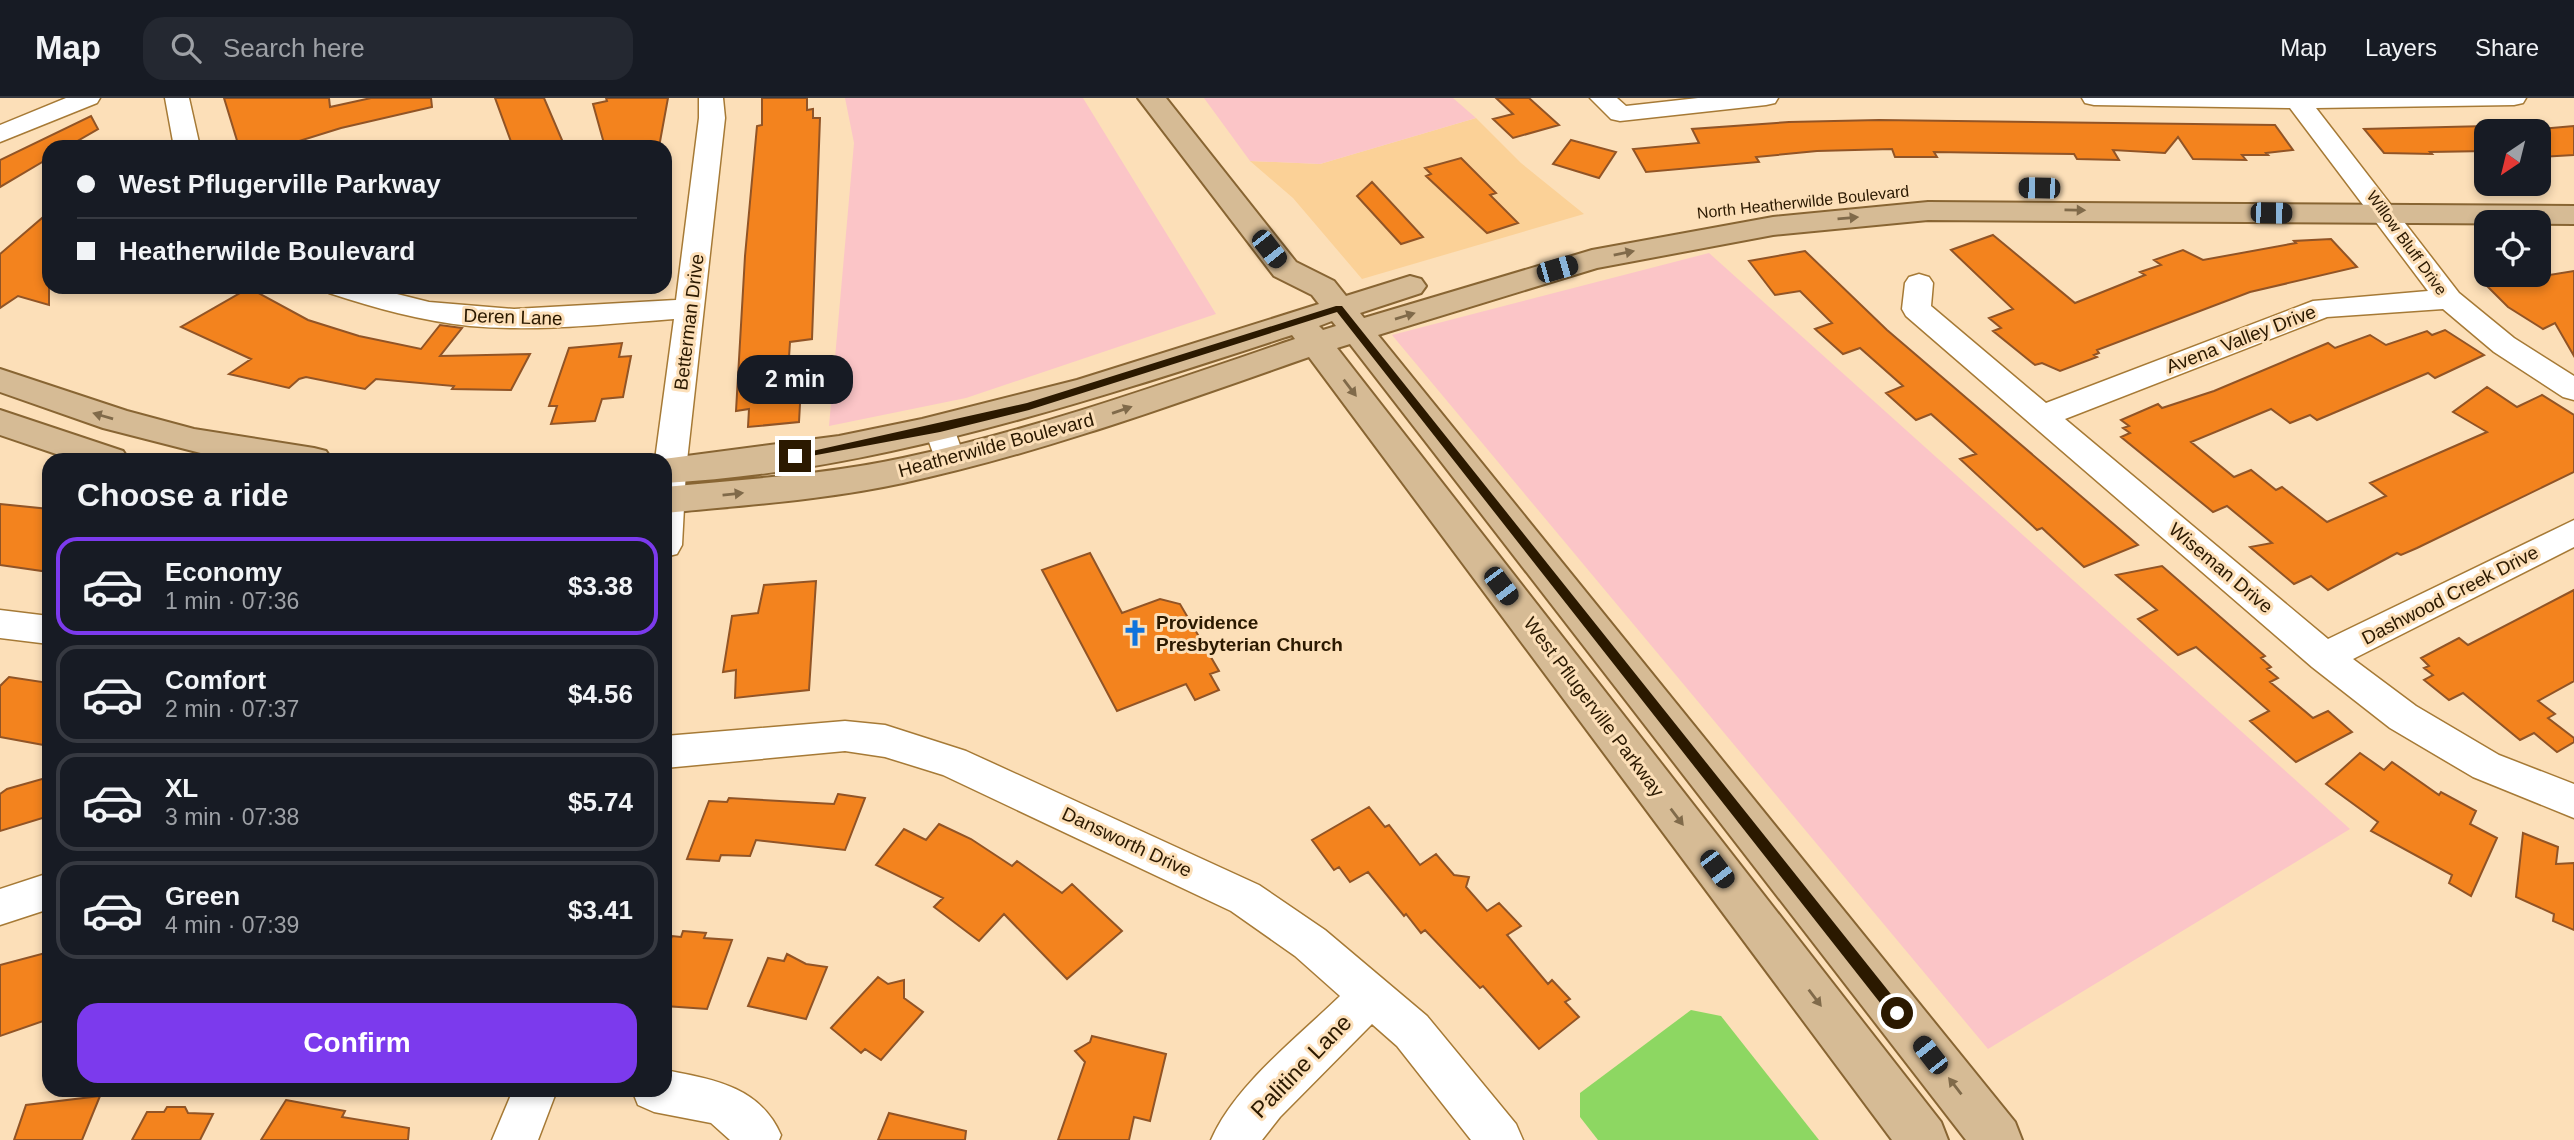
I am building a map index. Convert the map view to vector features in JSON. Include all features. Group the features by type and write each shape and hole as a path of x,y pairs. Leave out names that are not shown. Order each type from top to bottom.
{"main road":[{"path":"1152,98 1285,269 1323,288 1997,1140"},
{"name":"North Heatherwilde Boulevard","path":"1307,332 1573,237 1758,204 1915,190 2012,188 2574,215"},
{"name":"North Heatherwilde Boulevard","path":"1348,319 1592,259 1759,228 1928,211 2379,204 2574,194"},
{"path":"1557,269 1579,245 1573,237"},
{"name":"West Pflugerville Parkway","path":"1285,269 1284,302 1923,1140"},
{"name":"Heatherwilde Boulevard","path":"672,485 811,485 902,471 944,444 1092,420 1307,332"},
{"path":"0,380 97,415 254,453"},
{"path":"0,422 91,453"},
{"path":"1848,1041 1897,1013"}],"street":[{"path":"0,134 88,98"},
{"path":"177,98 186,140"},
{"name":"Betterman Drive","path":"671,453 691,309 712,118 711,98"},
{"path":"1611,106 1766,98"},
{"path":"2094,98 2462,101 2514,98"},
{"name":"Willow Bluff Drive","path":"2296,99 2379,204 2449,299 2504,345 2574,390"},
{"name":"Wiseman Drive","path":"1919,283 1916,309 2325,657 2430,735 2486,766 2574,801"},
{"name":"Deren Lane","path":"359,294 384,303 426,312 500,320 559,320 691,309"},
{"name":"Avena Valley Drive","path":"2041,416 2323,308 2449,299"},
{"name":"Dashwood Creek Drive","path":"2325,657 2574,532"},
{"path":"0,624 42,629"},
{"name":"Dansworth Drive","path":"672,750 845,736 885,741 929,754 1163,858 1245,898 1310,943 1412,1031 1500,1140"},
{"path":"0,906 42,893"},
{"name":"Palitine Lane","path":"1234,1140 1264,1101 1371,995"},
{"path":"672,1093 722,1103 758,1135"},
{"path":"515,1140 532,1097"}],"shaded area":[{"path":"845,98 1083,98 1216,314 966,398 829,426 854,143"},
{"path":"1204,98 1453,98 1476,118 1320,164 1250,161"},
{"path":"1476,118 1521,163 1584,214 1362,279 1293,198 1250,161 1320,164"},
{"path":"1709,253 2350,829 1988,1049 1392,335"},
{"path":"1691,1010 1721,1016 1819,1140 1598,1140 1580,1117 1580,1093"}],"building":[{"path":"224,98 329,98 330,107 371,98 431,98 432,107 341,128 302,140 237,140"},
{"path":"495,98 544,98 562,140 510,140"},
{"path":"606,98 668,98 660,140 603,140 593,104 607,101"},
{"path":"762,98 807,98 807,110 813,109 813,118 820,118 812,339 790,342 787,388 801,386 799,422 748,427 749,409 736,411 745,256 757,126 762,125"},
{"path":"1496,98 1529,98 1559,125 1513,138 1493,119 1513,114"},
{"path":"91,116 98,129 79,140 42,140 42,162 0,187 0,160"},
{"path":"1879,120 2275,125 2293,150 2266,153 2268,155 2242,155 2246,160 2193,159 2178,137 2165,153 2113,150 2119,160 2077,159 2074,154 1934,152 1937,157 1895,157 1892,149 1817,151 1756,157 1759,162 1646,172 1633,149 1699,143 1692,129 1789,122"},
{"path":"2474,126 2474,151 2384,153 2364,129"},
{"path":"2574,126 2574,155 2552,156 2552,128"},
{"path":"1571,140 1616,152 1599,178 1553,164"},
{"path":"1461,158 1496,193 1490,195 1518,223 1487,233 1426,176 1431,174 1425,168"},
{"path":"1372,182 1423,237 1401,244 1357,196"},
{"path":"42,218 42,294 49,294 49,305 18,296 0,308 0,254"},
{"path":"1993,235 2075,303 2145,275 2140,272 2161,265 2154,260 2183,250 2203,260 2296,243 2294,241 2331,239 2357,267 2250,292 2097,350 2099,353 2094,355 2097,357 2060,371 2042,363 2035,365 1993,331 2001,328 1989,318 2013,309 1951,250"},
{"path":"1805,251 1887,330 2138,545 2084,567 2042,528 2037,530 1960,459 1976,454 1931,414 1916,420 1886,393 1903,386 1860,348 1843,354 1815,329 1832,323 1800,291 1775,295 1749,261"},
{"path":"2574,271 2574,356 2555,323 2543,329 2508,307 2488,287 2551,287 2551,275"},
{"path":"239,294 260,294 308,320 359,336 421,349 440,325 462,328 440,356 530,354 511,390 452,389 454,386 376,379 365,389 306,377 299,379 289,388 229,374 251,359 181,327"},
{"path":"2445,330 2484,355 2435,378 2428,373 2317,420 2310,415 2290,423 2271,409 2191,442 2234,477 2251,470 2276,490 2282,487 2327,522 2386,496 2370,483 2487,432 2453,412 2487,387 2517,407 2542,395 2574,415 2574,472 2417,548 2401,555 2397,553 2328,590 2311,576 2294,584 2250,547 2272,543 2227,506 2213,512 2121,437 2130,433 2123,428 2129,426 2121,420 2158,404 2162,408 2214,391 2328,343 2335,348 2370,335 2386,345 2427,331 2432,335"},
{"path":"622,343 619,357 631,356 623,397 602,399 595,421 551,424 557,406 549,406 569,348"},
{"path":"0,504 42,508 42,571 0,565"},
{"name":"Providence Presbyterian Church","path":"1090,553 1122,613 1160,599 1180,604 1219,671 1210,674 1219,690 1195,700 1186,684 1117,711 1042,570"},
{"path":"2162,566 2265,656 2261,658 2271,667 2267,669 2278,678 2270,682 2313,718 2328,711 2352,732 2296,762 2250,721 2269,711 2196,647 2178,655 2138,619 2157,610 2116,575"},
{"path":"816,581 809,690 735,698 736,670 723,672 732,616 758,613 764,585"},
{"path":"2574,590 2574,681 2538,701 2555,714 2548,718 2574,738 2574,742 2557,752 2534,733 2520,740 2463,693 2449,700 2424,680 2433,675 2424,668 2429,666 2421,658 2459,638 2468,645"},
{"path":"9,677 42,682 42,745 0,737 0,686"},
{"path":"2360,753 2384,770 2392,762 2439,795 2441,792 2476,811 2470,824 2497,838 2471,896 2449,883 2452,875 2371,831 2378,822 2326,784"},
{"path":"42,779 42,818 0,831 0,794 7,789"},
{"path":"838,794 865,798 845,850 756,840 750,856 721,855 719,861 687,859 709,801 727,802 729,798 834,804"},
{"path":"1369,807 1385,827 1389,825 1420,865 1436,854 1454,875 1469,877 1466,887 1487,911 1499,903 1521,926 1507,935 1548,984 1552,980 1570,999 1565,1002 1579,1017 1539,1049 1483,986 1480,988 1425,930 1421,933 1406,914 1404,916 1368,872 1350,882 1339,867 1334,870 1312,840"},
{"path":"939,824 971,839 1012,866 1017,861 1062,893 1072,884 1122,931 1067,979 1004,914 979,941 934,907 943,898 876,865 904,829 926,840"},
{"path":"2523,833 2558,847 2556,864 2574,863 2574,930 2553,921 2554,914 2516,897"},
{"path":"683,931 706,933 704,938 732,940 707,1009 672,1006 672,936 681,937"},
{"path":"42,954 42,1021 0,1036 0,965"},
{"path":"787,954 806,964 827,967 806,1019 748,1006 768,958 784,961"},
{"path":"878,977 888,984 904,980 904,998 923,1012 881,1060 865,1049 861,1053 831,1028"},
{"path":"1092,1036 1166,1054 1150,1121 1134,1117 1129,1140 1058,1140 1085,1062 1075,1051 1090,1042"},
{"path":"100,1097 82,1140 14,1140 26,1105"},
{"path":"286,1100 345,1111 342,1117 409,1128 408,1140 261,1140"},
{"path":"167,1107 185,1107 188,1113 213,1114 200,1140 132,1140 147,1112 164,1112"},
{"path":"889,1113 966,1131 965,1140 878,1140"}],"place":[{"name":"Providence Presbyterian Church","path":"1135,633"}],"route":[{"path":"795,456 940,428 1029,406 1339,308 1897,1013"}]}
